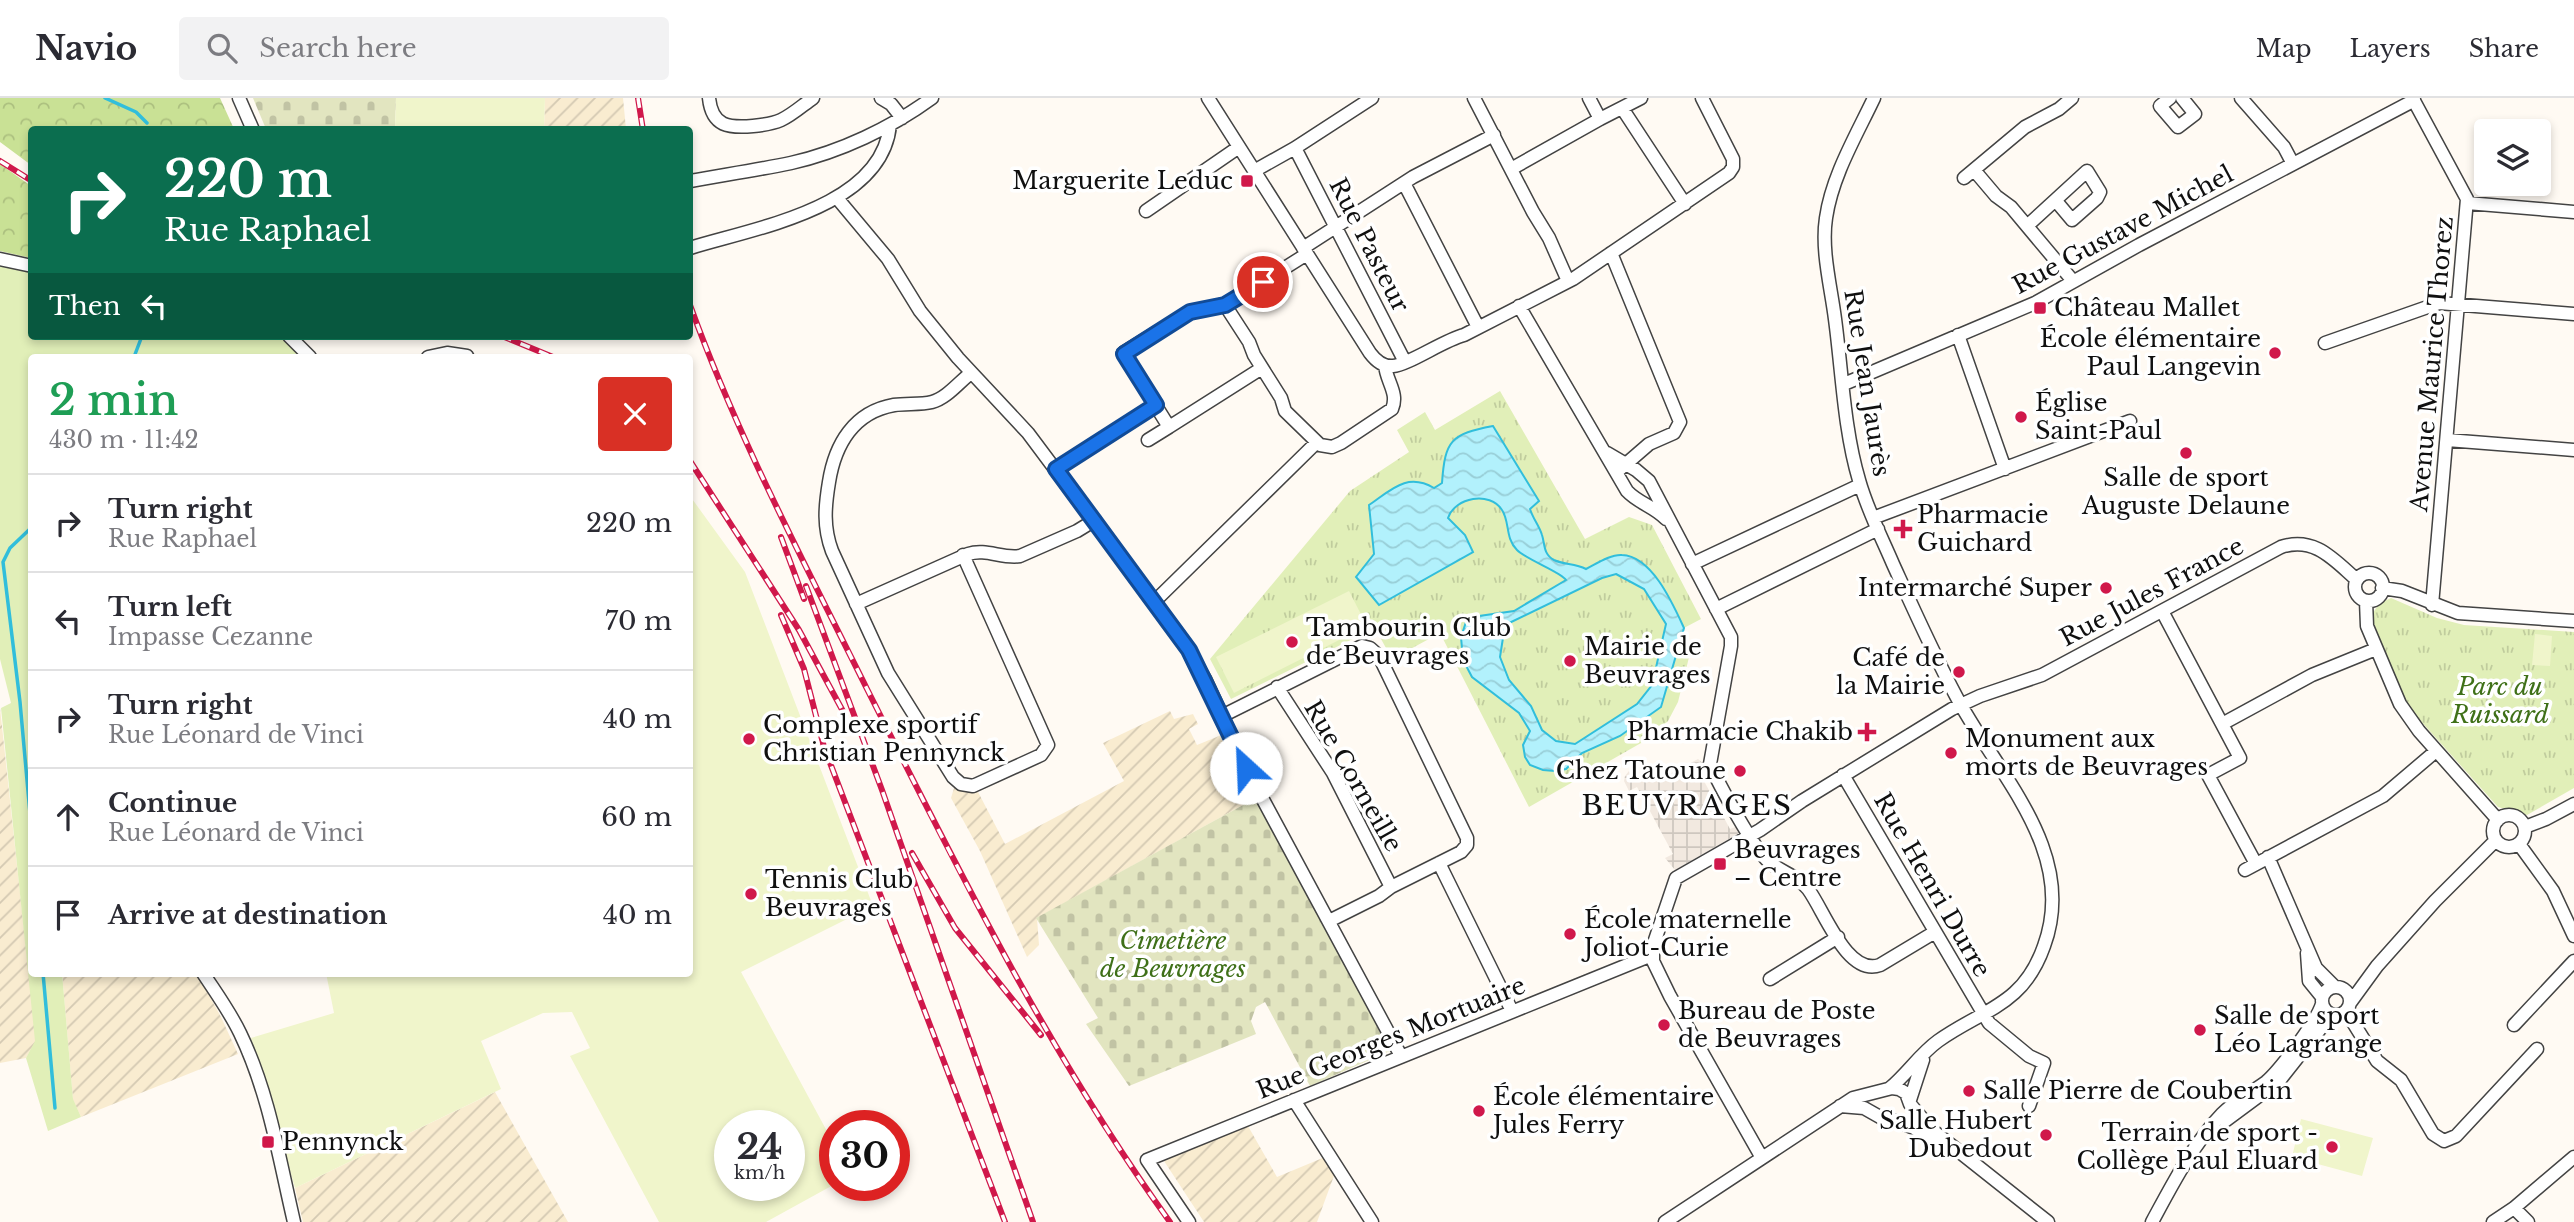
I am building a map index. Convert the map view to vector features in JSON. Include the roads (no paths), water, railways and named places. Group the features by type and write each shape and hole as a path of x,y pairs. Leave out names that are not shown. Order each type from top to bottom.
{"street":[{"path":"239,98 251,126"},
{"path":"709,98 710,107 718,120 737,127 776,122 813,98"},
{"path":"881,98 891,104 902,118"},
{"path":"693,180 801,160 890,125 932,98"},
{"path":"1208,98 1370,353 1385,365 1396,366 1452,337 1464,335 1569,281 1726,176 1733,167 1733,159 1702,98"},
{"path":"1254,171 1372,98"},
{"path":"1474,98 1569,281"},
{"path":"1589,98 1600,119"},
{"path":"1511,169 1641,98"},
{"name":"Rue Jean Jaurès","path":"1874,98 1842,164 1825,223 1844,384 1860,485 1960,705 2025,806 2042,845 2053,912 2050,929 2035,966 2012,996 1984,1016 1940,1040 1888,1089"},
{"path":"2072,98 2059,109 2020,131 1969,174 2027,226 2073,281"},
{"path":"2170,98 2161,106 2178,127 2195,114 2182,98"},
{"path":"2241,98 2280,143 2293,164"},
{"name":"Rue Gustave Michel","path":"1844,384 2029,306 2414,99"},
{"name":"Avenue Maurice Thorez","path":"2414,99 2466,193 2468,203 2432,605"},
{"path":"1622,108 1685,204"},
{"path":"693,246 781,220 837,198 861,180 880,157 888,143 890,125"},
{"path":"1169,426 1124,354 1190,312 1225,305 1404,183 1494,135"},
{"path":"1146,211 1239,147"},
{"name":"Rue Pasteur","path":"1295,148 1405,362"},
{"path":"1404,183 1478,327"},
{"path":"837,198 888,259 920,311 971,373 1025,429 1189,650 1246,768 1401,1056"},
{"path":"2027,226 2056,201"},
{"path":"2468,203 2574,212"},
{"path":"1611,253 1680,422 1674,433 1648,444 1620,469"},
{"path":"0,259 28,264"},
{"path":"2325,344 2429,305 2458,304 2574,314"},
{"path":"1225,305 1250,342 1285,411 1324,447 1337,445 1392,409 1395,394 1385,365"},
{"path":"1519,306 1607,453 1620,469 1633,497 1660,513 1671,524"},
{"path":"1958,335 2005,469"},
{"path":"293,340 307,354"},
{"path":"1148,440 1262,368"},
{"path":"963,555 1048,742 1041,755 980,785 965,785 953,777 897,690 829,543 825,523 831,471 840,444 852,427 869,414 891,406 932,402 947,394 971,373"},
{"path":"1056,469 1156,405"},
{"path":"1716,609 1876,524 2005,469 2130,421"},
{"path":"2447,440 2574,450"},
{"path":"1155,601 1317,443"},
{"path":"1620,469 1647,478 1731,642 1710,764 1766,860 1808,889 1854,961 1863,967 1872,968 1884,963 1935,932"},
{"path":"1692,564 1860,485"},
{"path":"856,604 963,555 981,551 1010,558 1020,556 1077,531 1095,520"},
{"name":"Rue Jules France","path":"1652,955 1673,881 1960,705 2037,677 2289,545 2306,544 2320,549 2357,580"},
{"path":"2365,574 2374,575 2380,580 2382,588 2378,598 2366,601 2355,592 2357,580 2365,574"},
{"path":"2382,588 2402,591 2432,605 2468,614 2574,621"},
{"path":"2366,601 2366,620 2400,704 2436,751 2498,820"},
{"path":"2162,611 2240,758 2208,775 2250,867 2383,796 2436,751"},
{"path":"1222,716 1362,646 1377,653 1467,838 1464,850 1329,922"},
{"path":"2221,724 2318,672 2376,649"},
{"name":"Rue Corneille","path":"1277,687 1333,773 1391,887"},
{"name":"Rue Henri Durre","path":"1843,775 1984,1016 1996,1030 2029,1056 2044,1063 2029,1105"},
{"path":"2525,827 2574,804"},
{"path":"2505,816 2515,816 2525,827 2525,836 2519,844 2507,847 2496,840 2494,828 2498,820 2505,816"},
{"path":"2205,1136 2276,1084 2324,1024 2344,1009 2441,895 2496,840"},
{"path":"2519,844 2553,891 2574,936"},
{"path":"2268,857 2318,971 2348,993 2344,1009 2376,1061 2401,1080 2433,1134 2444,1141 2456,1136 2537,1049"},
{"path":"1439,863 1512,1012"},
{"path":"1770,979 1838,937"},
{"path":"2306,946 2308,979 2326,1011 2344,1009"},
{"path":"1652,955 1670,996 1762,1158"},
{"name":"Rue Georges Mortuaire","path":"1189,1222 1147,1160 1652,955"},
{"path":"2514,1025 2574,961"},
{"path":"2152,1222 2186,1161 2228,1108 2270,1078 2317,1017 2326,990 2356,980 2377,967"},
{"path":"206,977 235,1022 260,1081 294,1222"},
{"path":"1897,1121 1907,1115 1926,1053"},
{"path":"1665,1222 1856,1096 1888,1089 1903,1091 1932,1130 2039,1222"},
{"path":"1879,1115 1877,1101 1888,1089"},
{"path":"1294,1100 1372,1222"},
{"path":"1840,1107 1860,1107 1887,1121 1897,1121 1927,1136 2048,1222"},
{"path":"2493,1222 2514,1208 2574,1157"},
{"path":"2514,1208 2528,1222"}],"water":[{"path":"1493,426 1539,501 1530,509 1550,558 1586,569 1613,556 1633,557 1643,563 1660,583 1684,628 1661,707 1620,736 1582,753 1566,769 1543,770 1530,765 1523,745 1530,731 1519,713 1472,677 1463,660 1461,637 1466,622 1479,616 1514,611 1566,580 1517,550 1511,540 1502,510 1497,504 1489,500 1473,499 1458,505 1448,518 1465,535 1473,552 1379,605 1356,577 1374,554 1369,505 1407,482 1434,488 1442,483 1445,457 1453,441 1468,432","holes":["1616,574 1644,589 1666,624 1652,685 1637,704 1575,744 1556,741 1542,730 1531,706 1509,680 1500,657 1505,625 1602,578"]}],"waterway":[{"path":"105,98 136,112 147,123"},
{"path":"135,354 140,340"},
{"path":"28,531 10,548 3,562 28,791"},
{"path":"43,977 55,1108"}],"railway":[{"path":"638,98 642,126"},
{"path":"0,161 28,178"},
{"path":"693,313 729,403 773,499 972,894 1085,1094 1170,1222"},
{"path":"512,340 546,354"},
{"path":"693,466 799,630 845,715"},
{"path":"781,537 804,599"},
{"path":"806,586 882,790 1033,1222"},
{"path":"781,615 804,669 824,747 1005,1222"},
{"path":"912,853 955,928 1041,1035"}],"place":[{"name":"Marguerite Leduc","path":"1247,181"},
{"name":"Château Mallet","path":"2040,308"},
{"name":"École élémentaire Paul Langevin","path":"2275,353"},
{"name":"Église Saint-Paul","path":"2021,417"},
{"name":"Salle de sport Auguste Delaune","path":"2186,453"},
{"name":"Pharmacie Guichard","path":"1903,529"},
{"name":"Intermarché Super","path":"2106,588"},
{"name":"Tambourin Club de Beuvrages","path":"1292,642"},
{"name":"Mairie de Beuvrages","path":"1570,661"},
{"name":"Café de la Mairie","path":"1959,672"},
{"name":"Pharmacie Chakib","path":"1867,732"},
{"name":"Complexe sportif Christian Pennynck","path":"749,739"},
{"name":"Monument aux morts de Beuvrages","path":"1951,753"},
{"name":"Chez Tatoune","path":"1740,771"},
{"name":"Beuvrages – Centre","path":"1720,864"},
{"name":"Tennis Club Beuvrages","path":"751,894"},
{"name":"École maternelle Joliot-Curie","path":"1570,934"},
{"name":"Bureau de Poste de Beuvrages","path":"1664,1025"},
{"name":"Salle de sport Léo Lagrange","path":"2200,1030"},
{"name":"Salle Pierre de Coubertin","path":"1969,1091"},
{"name":"École élémentaire Jules Ferry","path":"1479,1111"},
{"name":"Salle Hubert Dubedout","path":"2046,1135"},
{"name":"Pennynck","path":"268,1142"},
{"name":"Terrain de sport - Collège Paul Eluard","path":"2332,1147"}],"district":[{"name":"BEUVRAGES","path":"1687,805"}],"park label":[{"name":"Parc du Ruissard","path":"2500,701"},
{"name":"Cimetière de Beuvrages","path":"1173,955"}]}
